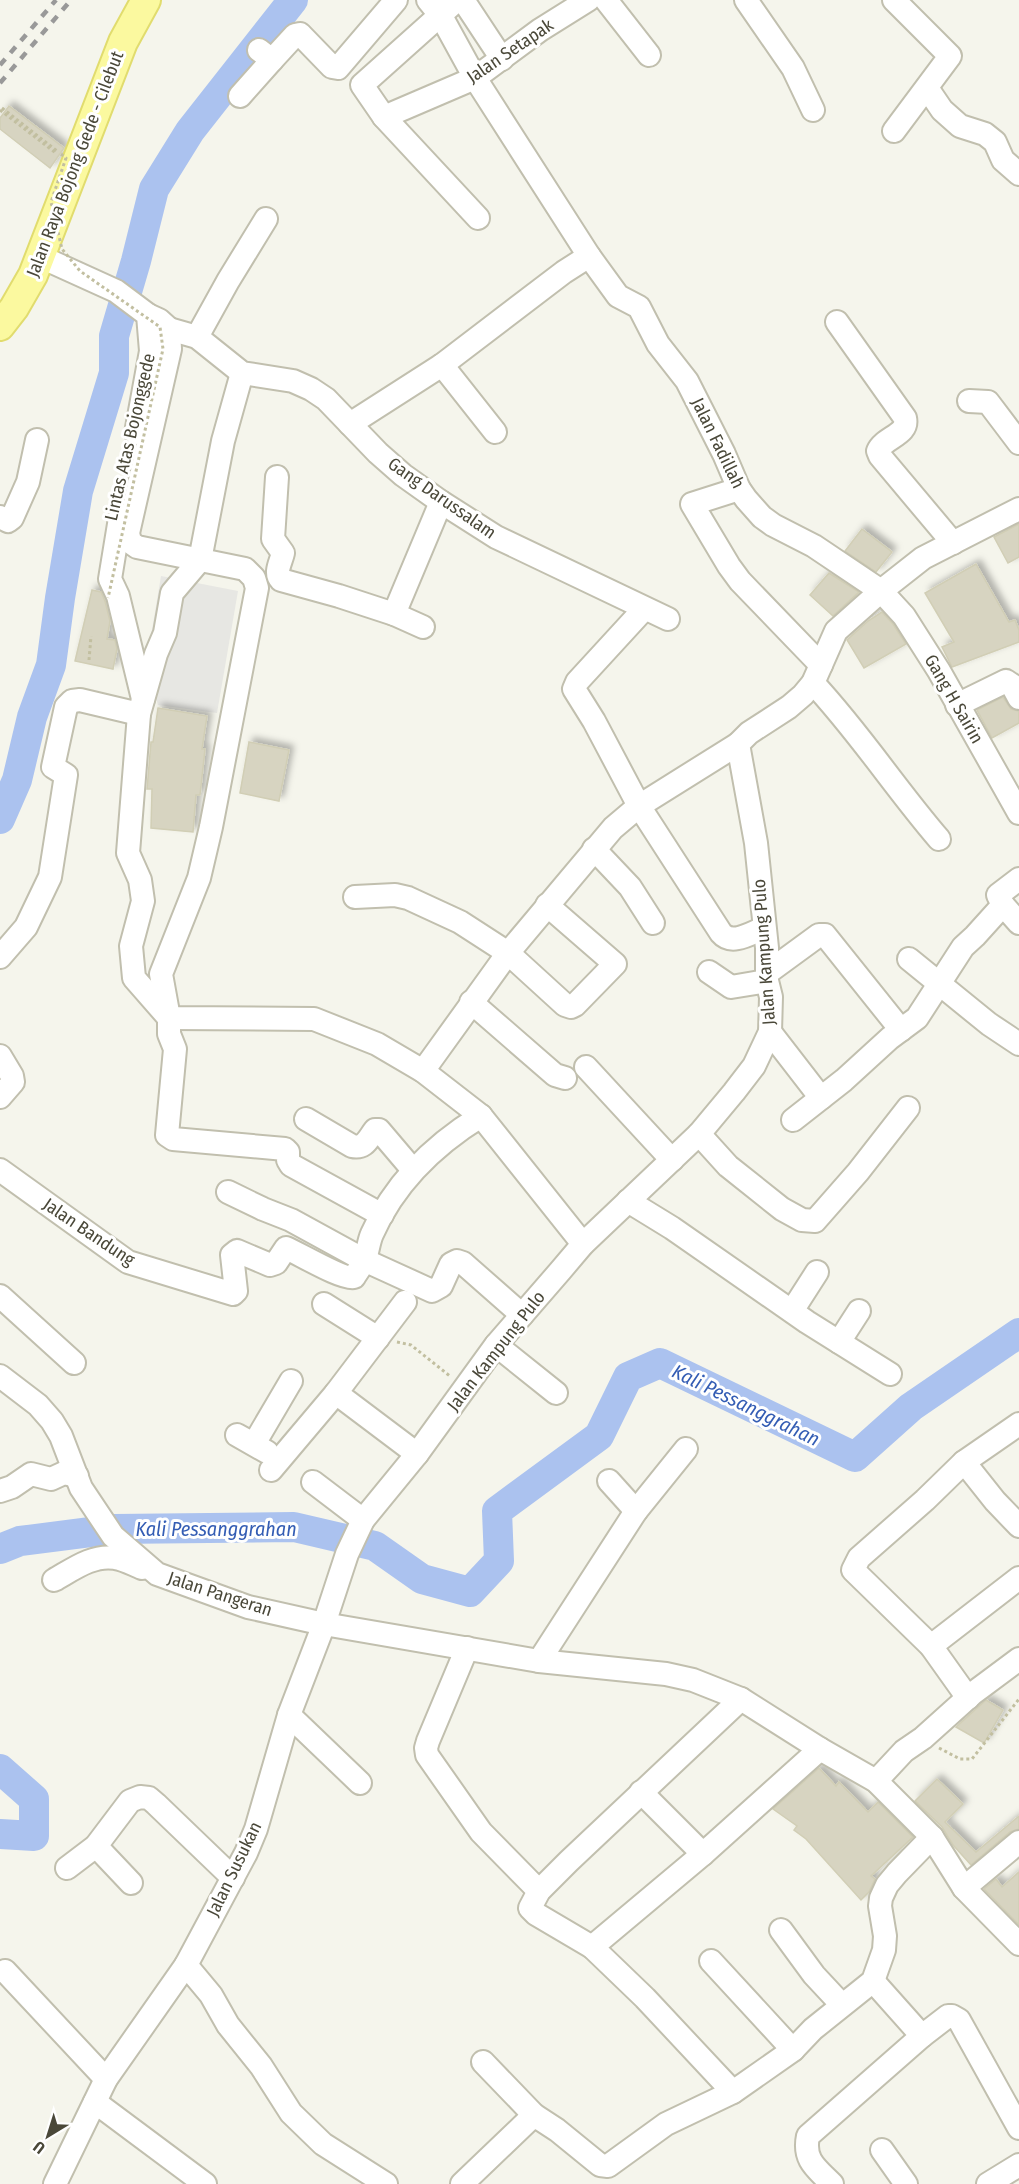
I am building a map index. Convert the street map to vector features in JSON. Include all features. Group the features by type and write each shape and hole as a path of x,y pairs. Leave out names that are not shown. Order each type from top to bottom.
{"main road":[{"name":"Jalan Raya Bojong Gede - Cilebut","path":"0,326 14,308 41,257 123,42 146,0"}],"street":[{"path":"240,96 266,55 295,35 300,34 332,68 338,68 396,0"},
{"path":"362,85 434,8 458,0"},
{"path":"463,0 502,59"},
{"path":"606,0 649,55"},
{"path":"746,0 793,68 813,110"},
{"path":"894,0 950,56 894,131"},
{"name":"Jalan Setapak","path":"384,117 475,78 576,3"},
{"path":"350,424 442,365 564,272 589,256 475,78 434,8"},
{"path":"342,62 362,85 384,117 478,218"},
{"path":"927,88 942,110 960,126 986,134 995,142 1002,160 1019,174"},
{"path":"197,337 266,219"},
{"name":"Jalan Fadillah","path":"589,256 618,296 641,310 658,344 694,394 739,489 762,517 814,546 881,591"},
{"name":"Gang Darussalam","path":"41,257 116,291 169,329 197,337 242,373 293,381 311,389 326,399 404,475 441,502 496,537 668,619"},
{"path":"141,707 110,579 151,351 145,312"},
{"path":"837,322 907,424 904,429 880,446 878,451 880,456 953,543"},
{"path":"169,329 170,349 128,533 130,542 137,547 245,569 254,578 257,588 211,827 201,867 161,974 169,1018 169,1034 175,1049 166,1131 170,1138 285,1149 291,1165 382,1215"},
{"path":"442,365 495,432"},
{"path":"242,373 223,441 200,560 172,593 165,633 156,654 141,707 128,853 140,880 142,901 131,946 134,978 169,1018 314,1018 377,1044 423,1071 481,1116 584,1244"},
{"path":"969,401 988,402 1019,443"},
{"path":"0,517 8,521 12,518 28,482 37,440"},
{"path":"277,477 273,539 283,553 278,578 394,614 423,627"},
{"path":"739,489 692,504 740,581 817,674 840,711 920,818 939,839"},
{"path":"394,614 441,502"},
{"path":"423,1071 508,953 613,828 639,806 738,744 749,733 789,707 817,674 837,631 881,591 923,558 1019,509"},
{"name":"Gang H Sairin","path":"881,591 904,616 939,671 1019,813"},
{"path":"644,609 577,682 574,689 639,806 726,938 732,940 765,928"},
{"path":"957,705 1006,681 1012,685 1019,698"},
{"path":"0,957 26,927 50,877 66,775 53,767 66,707 72,701 80,700 141,707"},
{"name":"Jalan Kampung Pulo","path":"360,1524 417,1454 496,1345 584,1244 699,1134 754,1066 770,1032 771,997 767,977 765,928 756,843 738,744"},
{"path":"594,849 630,887 653,923"},
{"path":"1019,879 998,895 1003,905 1019,923"},
{"path":"355,897 395,895 408,898 460,922 508,953 565,1005 571,1007 615,964 547,905"},
{"path":"793,1120 917,1018 963,947 1003,905"},
{"path":"709,972 731,987 767,977 819,935 825,935 901,1030"},
{"path":"909,959 989,1024 1019,1044"},
{"path":"471,1002 555,1075 565,1078"},
{"path":"770,1032 821,1098"},
{"path":"0,1056 13,1082 0,1096"},
{"path":"586,1067 672,1160"},
{"path":"699,1134 729,1166 782,1209 802,1220 815,1221 858,1172 908,1108"},
{"path":"364,1260 371,1235 413,1170 453,1133 481,1116"},
{"path":"306,1119 352,1146 364,1146 375,1130 379,1130 413,1170"},
{"name":"Jalan Bandung","path":"0,1170 128,1262 231,1294 236,1291 232,1256 234,1252 242,1252 273,1265 286,1248 351,1279 364,1260"},
{"path":"228,1192 291,1220 364,1260 432,1291 441,1286 451,1264 457,1261 463,1263 522,1315"},
{"path":"628,1201 890,1374"},
{"path":"792,1311 817,1272"},
{"path":"0,1296 74,1363"},
{"path":"291,1381 246,1440 275,1464 336,1393 405,1302"},
{"path":"324,1304 378,1338"},
{"path":"839,1342 859,1311"},
{"path":"496,1345 556,1393"},
{"name":"Jalan Pangeran","path":"0,1376 38,1405 52,1421 62,1436 79,1482 113,1536 157,1574 248,1607 324,1623 539,1661 666,1674 693,1680 741,1699 876,1781 932,1838 964,1888 1019,1944"},
{"path":"336,1393 417,1454"},
{"path":"968,1698 931,1646 853,1570 859,1558 964,1462 1019,1424"},
{"path":"539,1661 636,1511 686,1449"},
{"path":"964,1462 994,1501 1019,1526"},
{"path":"0,1491 12,1487 31,1474 51,1479 64,1473 79,1482"},
{"path":"609,1481 636,1511"},
{"path":"313,1482 360,1524"},
{"name":"Jalan Susukan","path":"55,2184 106,2079 186,1965 233,1878 256,1829 289,1714 360,1524"},
{"path":"54,1580 85,1563 116,1557 157,1574"},
{"path":"931,1646 1019,1578"},
{"path":"467,1648 428,1741 427,1755 481,1832 539,1891"},
{"path":"876,1781 904,1751 1019,1659"},
{"path":"734,2092 645,1998 592,1947 532,1910 532,1903 539,1891 741,1699"},
{"path":"289,1714 360,1783"},
{"path":"592,1947 703,1854 820,1749"},
{"path":"641,1792 703,1854"},
{"path":"67,1868 96,1845 130,1801 140,1797 149,1798 233,1878"},
{"path":"483,2062 534,2115 557,2130 600,2165 608,2166 666,2124 734,2092 793,2050 813,2029 873,1981 884,1950 885,1936 881,1898 887,1885 897,1873 932,1838"},
{"path":"964,1888 1019,1842"},
{"path":"96,1845 131,1883"},
{"path":"781,1930 814,1976 842,2005"},
{"path":"711,1961 793,2050"},
{"path":"186,1965 211,1995 228,2025 261,2066 291,2113 323,2144 386,2184"},
{"path":"5,1971 106,2079"},
{"path":"873,1981 922,2036"},
{"path":"832,2184 810,2161 806,2149 808,2136 948,2016 959,2020 1019,2128"},
{"path":"95,2102 205,2184"},
{"path":"462,2184 534,2115"},
{"path":"882,2150 906,2184"},
{"path":"988,2184 1019,2165"}],"path":[{"name":"Lintas Atas Bojonggede","path":"1,109 59,155 66,158 51,202 62,249 80,272 160,327 163,349 113,597"},
{"path":"89,660 92,636"},
{"path":"378,1338 411,1345 465,1389"},
{"path":"923,1738 960,1760 972,1759 1019,1699"}],"shaded area":[{"path":"161,576 238,591 217,713 158,705 146,666"}],"building":[{"path":"9,106 64,148 50,168 0,129 0,118"},
{"path":"1019,524 1019,557 1008,563 994,537"},
{"path":"862,529 892,552 876,572 845,551"},
{"path":"976,564 1009,622 1015,620 1019,630 1019,642 952,667 942,647 954,642 925,593"},
{"path":"829,573 859,592 833,616 810,595"},
{"path":"92,590 101,592 105,601 110,621 107,639 115,640 117,649 113,669 75,661"},
{"path":"882,612 906,644 864,668 847,640"},
{"path":"1003,697 1011,709 1019,711 1019,723 992,738 977,710"},
{"path":"158,708 207,716 202,749 205,749 200,795 196,795 193,832 151,828 152,789 147,789 151,742 153,742"},
{"path":"249,742 289,750 279,801 240,793"},
{"path":"986,1700 1003,1710 984,1743 956,1727"},
{"path":"819,1768 836,1786 839,1782 868,1812 878,1802 913,1837 871,1876 875,1879 869,1892 861,1900 806,1839 794,1830 797,1826 773,1809"},
{"path":"937,1779 963,1804 945,1822 976,1852 1019,1816 1019,1829 1010,1832 971,1865 953,1845 942,1827 915,1801"},
{"path":"1019,1872 1019,1925 984,1889 996,1879 1002,1887"}],"waterway":[{"path":"0,819 17,780 32,717 51,665 78,491 114,373 114,336 154,189 190,131 293,0"},
{"name":"Kali Pessanggrahan","path":"0,1549 20,1541 114,1529 294,1527 375,1546 422,1579 470,1592 499,1561 497,1511 599,1436 628,1377 660,1363 855,1457 911,1407 1019,1333"},
{"name":"Kali Pessanggrahan","path":"0,1769 34,1799 34,1836 0,1834"}],"railway":[{"path":"0,65 56,0"},
{"path":"0,83 71,0"}]}
